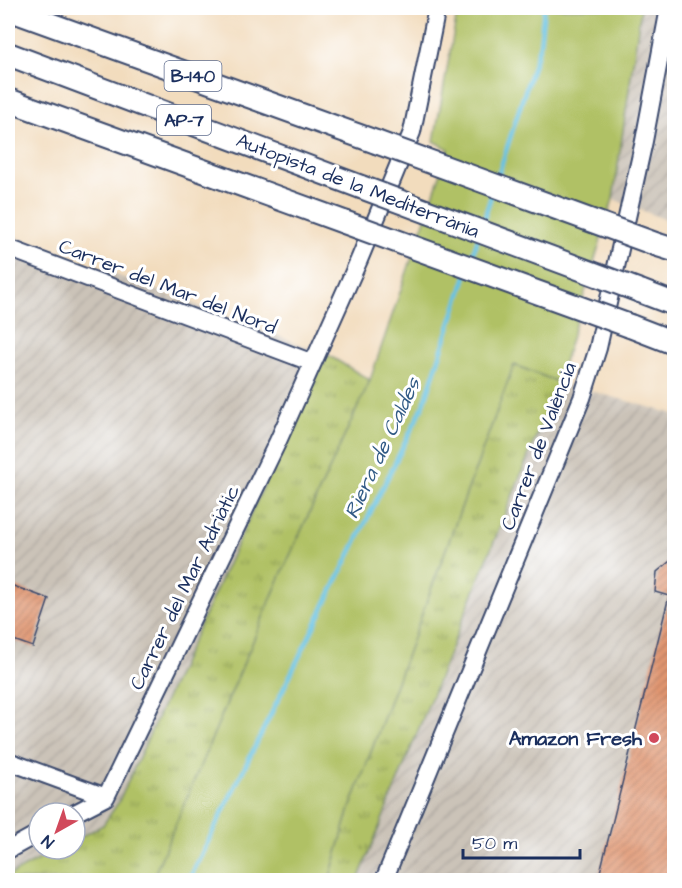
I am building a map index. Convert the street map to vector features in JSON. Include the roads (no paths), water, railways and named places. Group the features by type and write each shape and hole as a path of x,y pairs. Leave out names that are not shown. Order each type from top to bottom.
{"highway":[{"name":"B-140","path":"8,9 666,248"},
{"name":"Autopista de la Mediterrània","path":"8,54 675,304"},
{"name":"Autopista de la Mediterrània","path":"8,100 675,343"}],"street":[{"name":"Carrer del Mar Adriàtic","path":"106,796 278,441 412,132 437,8"},
{"name":"Carrer de València","path":"384,880 582,398 598,348 644,141 669,8"},
{"name":"Carrer del Mar del Nord","path":"8,248 313,363"},
{"path":"8,761 106,796"},
{"path":"87,806 106,796"},
{"path":"8,850 27,840"}],"waterway":[{"name":"Riera de Caldes","path":"497,179 540,44 544,8"},
{"name":"Riera de Caldes","path":"482,225 492,193"},
{"name":"Riera de Caldes","path":"470,262 478,238"},
{"name":"Riera de Caldes","path":"189,880 424,404 467,273"}],"place":[{"name":"Amazon Fresh","path":"654,738"}]}
